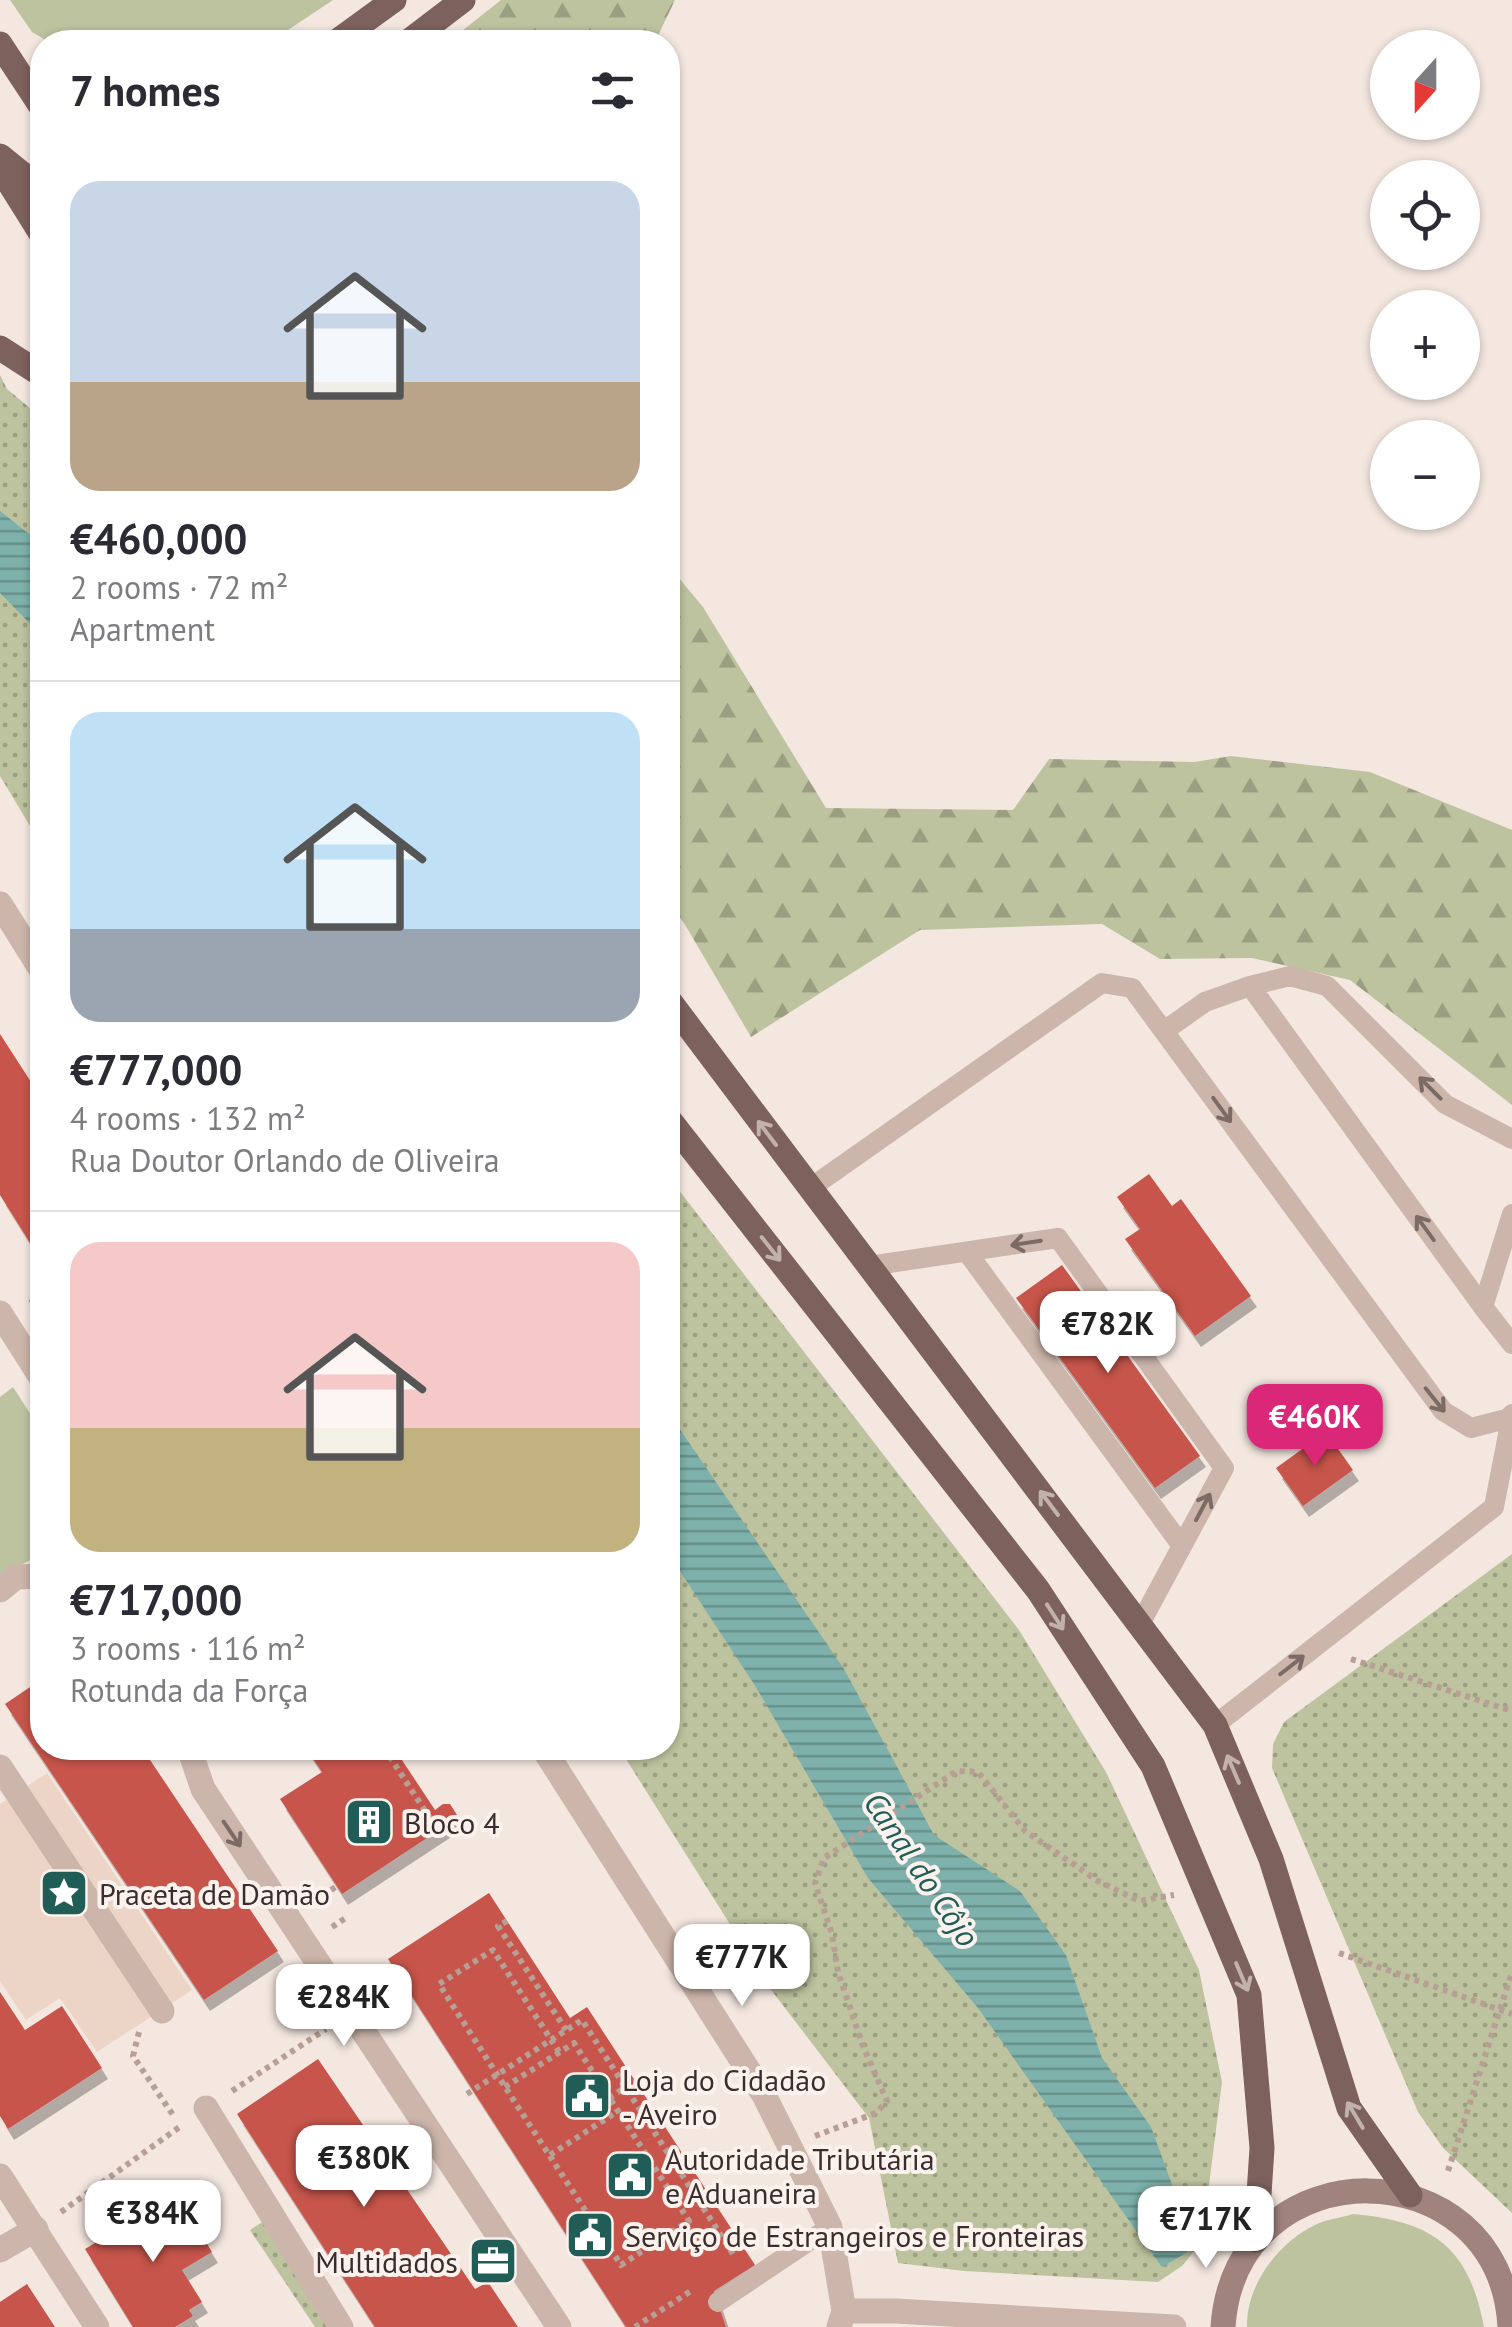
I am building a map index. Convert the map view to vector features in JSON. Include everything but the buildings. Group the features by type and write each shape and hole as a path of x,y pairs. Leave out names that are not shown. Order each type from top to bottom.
{"main road":[{"path":"353,30 394,0"},
{"path":"424,30 463,0"},
{"path":"6,53 30,67"},
{"path":"6,53 30,90"},
{"path":"0,156 30,180"},
{"path":"0,168 30,216"},
{"path":"0,348 30,367"},
{"path":"680,1014 1215,1725 1270,1860 1348,2108 1410,2195"},
{"path":"680,1133 1038,1590 1154,1766 1250,1995 1262,2148 1256,2240"},
{"path":"1223,2327 1231,2284 1256,2240 1280,2216 1326,2195 1376,2189 1410,2195 1441,2209 1466,2228 1506,2281 1510,2327"}],"street":[{"path":"0,904 30,952"},
{"path":"0,1313 30,1361"},
{"path":"0,1590 16,1578 30,1577"},
{"path":"193,1760 203,1790 558,2327"},
{"path":"550,1760 764,2095 793,2148 830,2227 842,2319 896,2310 1174,2327"},
{"path":"0,1767 162,2012"},
{"path":"206,2108 342,2327"},
{"path":"0,2176 96,2327"},
{"path":"0,2250 36,2229"}],"lane":[{"path":"1164,1031 1205,1002 1250,986 1290,976 1328,986 1446,1104 1512,1139"},
{"path":"810,1188 1102,983 1132,988 1442,1411 1471,1428 1511,1416 1494,1507 1215,1725"},
{"path":"1250,986 1512,1344"},
{"path":"1482,1307 1512,1214"},
{"path":"869,1266 1058,1238 1224,1468 1140,1624"},
{"path":"967,1252 1182,1546"},
{"path":"718,2302 830,2227"}],"path":[{"path":"1351,1659 1512,1711"},
{"path":"392,1760 433,1823"},
{"path":"793,2148 832,2127 876,2113 887,2100 838,1972 832,1934 815,1883 824,1858 956,1771 978,1772 1025,1830 1098,1881 1138,1901 1180,1894"},
{"path":"507,1921 498,1926 566,2030"},
{"path":"505,2087 574,2043 689,2221 621,2265 505,2087 439,1984 492,1950 559,2052"},
{"path":"1340,1953 1512,2014"},
{"path":"1448,2170 1512,1972"},
{"path":"162,2012 136,2034 133,2056 180,2126"},
{"path":"467,2094 582,2020 738,2260"},
{"path":"609,2098 626,2087"},
{"path":"550,2155 618,2111"}],"green space":[{"path":"10,0 333,0 288,30 31,30"},
{"path":"501,0 675,0 661,30 463,30"},
{"path":"0,375 7,389 30,408 30,826 0,776"},
{"path":"680,579 703,607 826,808 1013,810 1049,759 1194,762 1231,756 1370,772 1512,830 1512,1105 1350,980 1252,958 1160,959 1102,924 920,930 751,1037 680,918"},
{"path":"680,1192 1019,1630 1106,1772 1199,1970 1222,2082 1202,2241 1182,2266 1158,2282 964,2271 898,2263 869,2118 772,1991 627,1760 680,1760"},
{"path":"13,1387 30,1413 30,1560 0,1576 0,1397"},
{"path":"1512,1554 1512,2213 1443,2148 1418,2112 1272,1768 1273,1744 1284,1722"},
{"path":"276,2213 351,2327 315,2327 250,2230"},
{"path":"1353,2214 1405,2223 1443,2243 1468,2277 1484,2327 1247,2327 1258,2281 1277,2254 1315,2225"}],"shaded area":[{"name":"Praceta de Damão","path":"47,1773 192,1990 97,2052 60,1998 26,2020 0,1981 0,1804"}],"water":[{"path":"0,511 30,535 30,624 0,593"},
{"name":"Canal do Côjo","path":"680,1430 844,1669 934,1835 1020,1891 1066,1955 1102,2058 1151,2127 1192,2239 1186,2253 1162,2267 978,2008 868,1878 754,1684 680,1571"}],"place":[{"name":"Bloco 4","path":"369,1822"},
{"name":"Praceta de Damão","path":"64,1893"},
{"name":"Loja do Cidadão - Aveiro","path":"587,2096"},
{"name":"Autoridade Tributária e Aduaneira","path":"630,2175"},
{"name":"Serviço de Estrangeiros e Fronteiras","path":"590,2235"},
{"name":"Multidados","path":"493,2261"}]}
